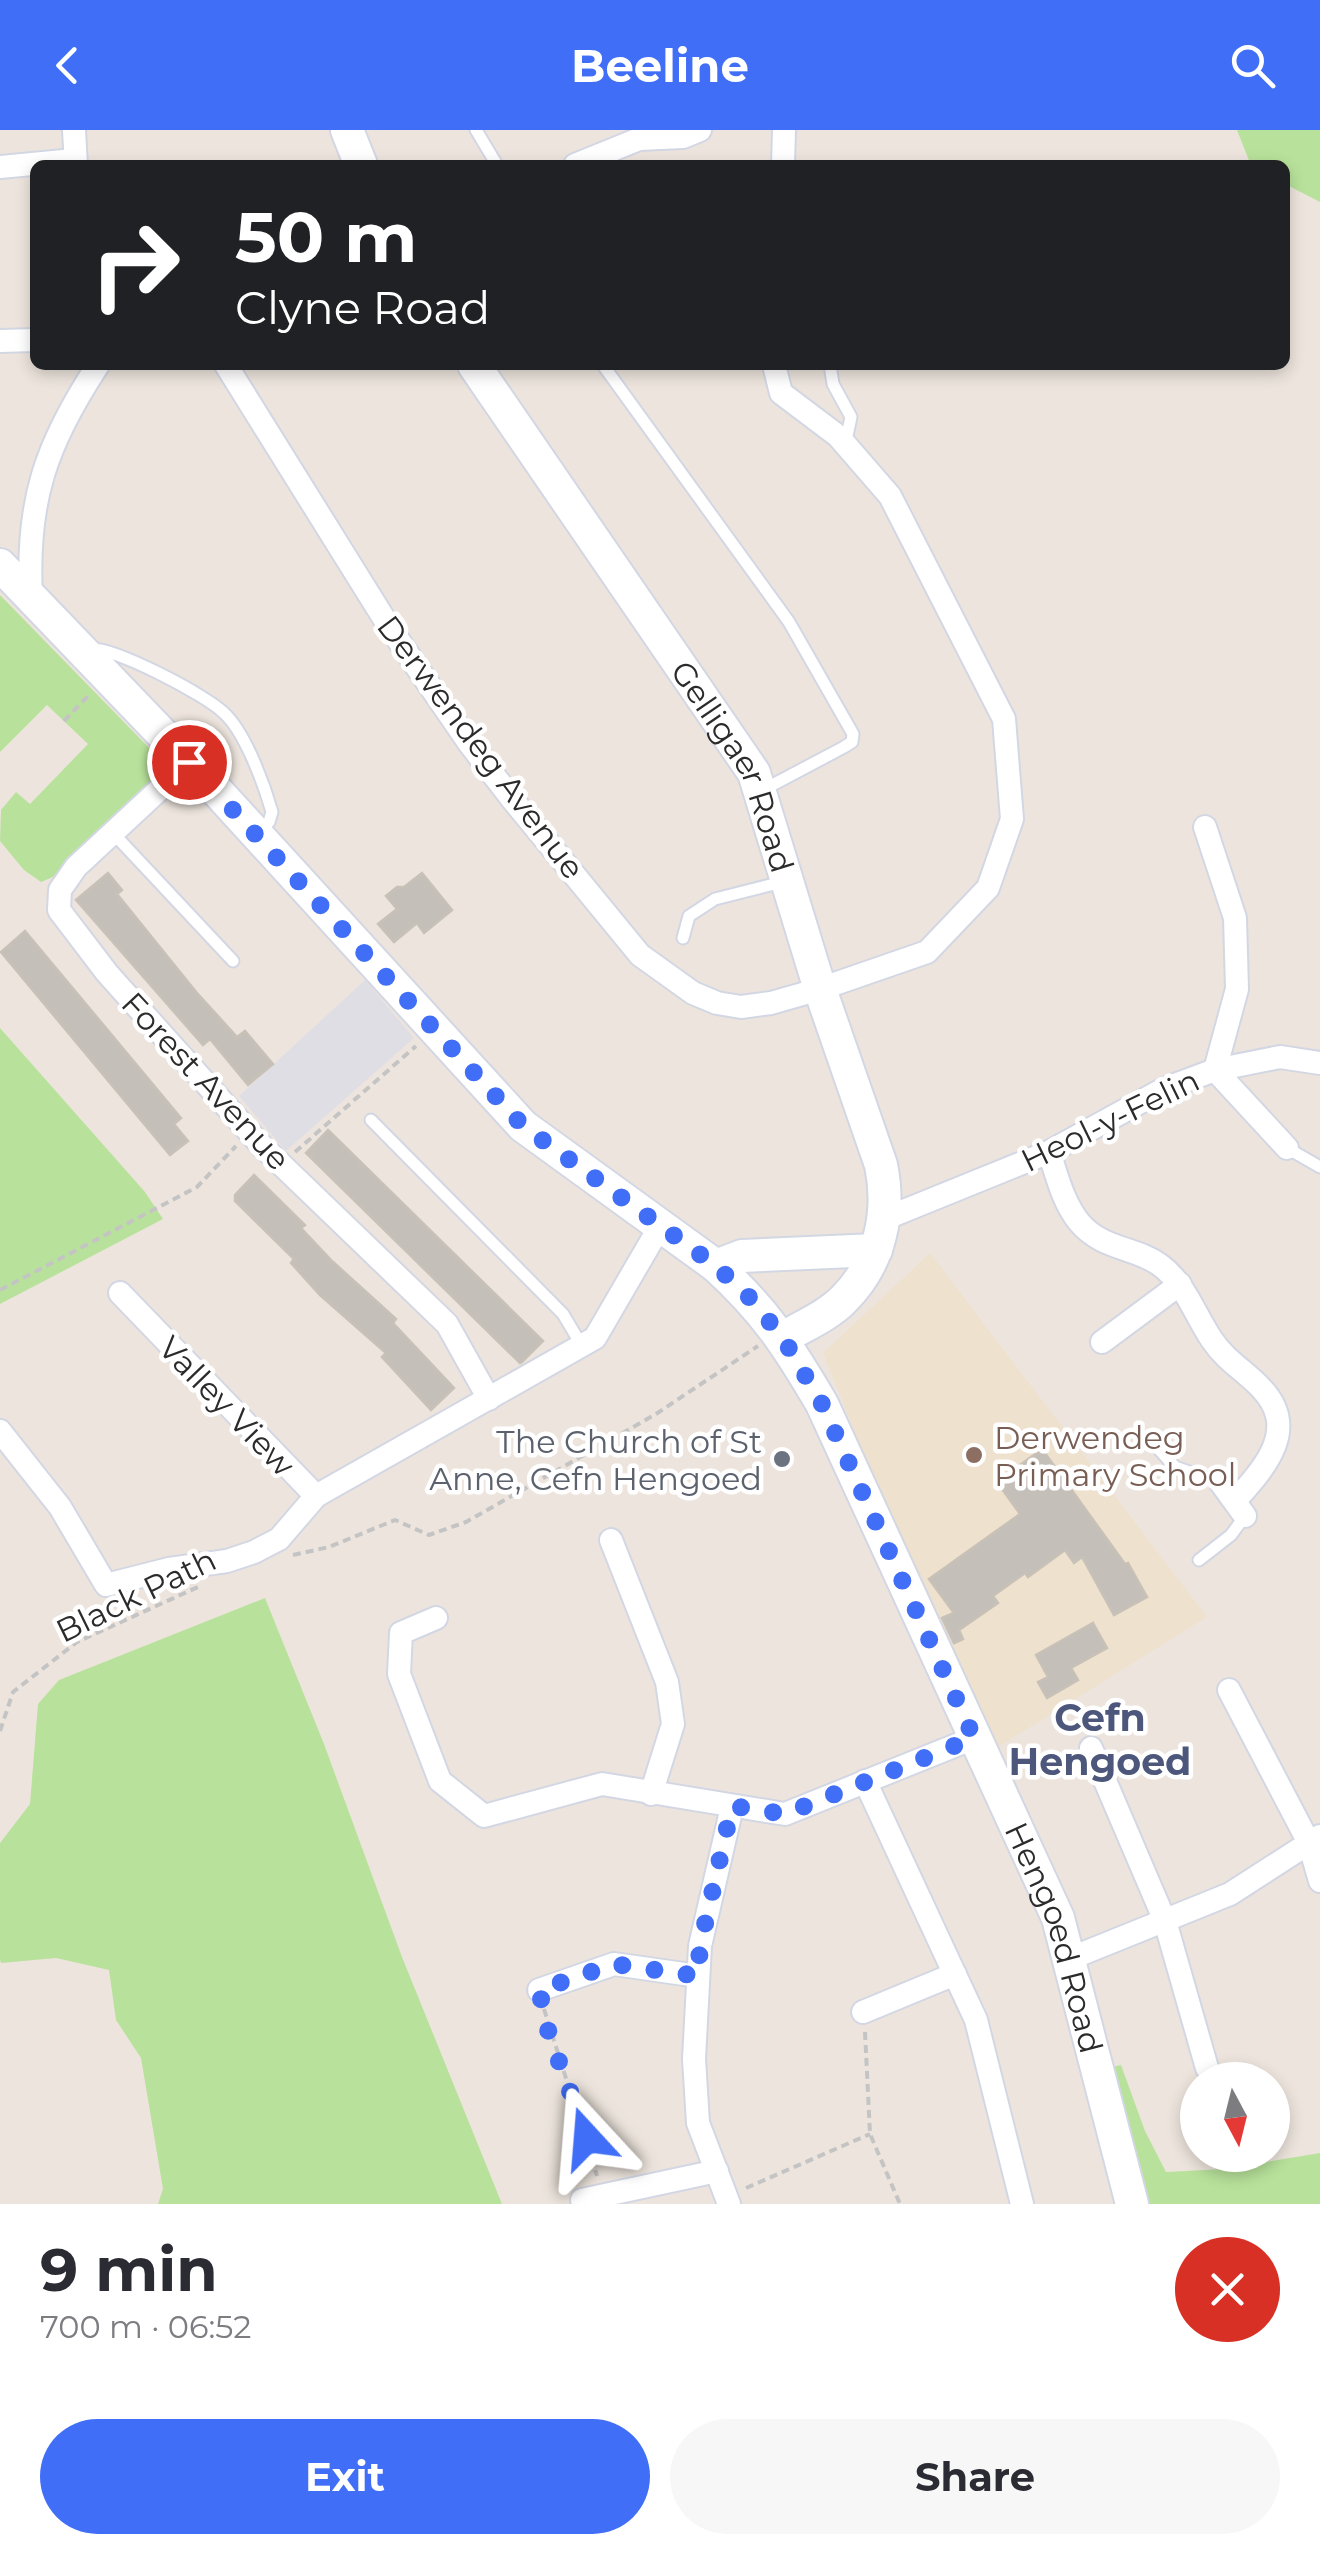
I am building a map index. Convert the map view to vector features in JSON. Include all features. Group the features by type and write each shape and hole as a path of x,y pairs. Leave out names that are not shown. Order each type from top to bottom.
{"street":[{"path":"74,130 75,160"},
{"path":"348,130 359,160"},
{"path":"587,160 638,139 683,138 700,130"},
{"path":"783,160 784,130"},
{"path":"0,167 30,165"},
{"path":"0,342 30,340"},
{"path":"31,596 31,524 44,464 60,427 95,370"},
{"name":"Derwendeg Avenue","path":"229,370 388,625 469,743 640,955 667,978 717,1003 741,1007 820,990 927,952 988,888 1012,819 1004,719 890,496 846,445 781,394 775,370"},
{"name":"Gelligaer Road","path":"477,370 754,773 820,990 880,1165 886,1191 880,1235"},
{"name":"Hengoed Road","path":"0,564 189,762 523,1126 716,1266 781,1335 822,1404 1058,1918 1132,2204"},
{"name":"Forest Avenue","path":"189,762 76,867 60,890 59,910 107,973 250,1131 447,1324 489,1399"},
{"name":"Heol-y-Felin","path":"880,1235 1164,1089 1215,1070 1237,989 1235,918 1205,827"},
{"path":"1215,1070 1280,1057 1320,1063"},
{"path":"1215,1070 1287,1148"},
{"path":"1048,1152 1065,1201 1081,1225 1114,1248 1158,1262 1180,1284 1230,1364 1263,1390 1276,1416 1278,1444 1266,1465 1234,1500"},
{"name":"Valley View","path":"120,1294 316,1496 595,1338 659,1228"},
{"path":"716,1266 742,1256 880,1235"},
{"path":"781,1335 842,1301 862,1276 880,1235"},
{"path":"1102,1342 1180,1284"},
{"path":"0,1432 60,1508 106,1585 254,1552 280,1538 316,1496"},
{"path":"611,1540 667,1682 672,1724 651,1794"},
{"path":"436,1618 401,1633 399,1674 440,1781 484,1816 602,1784 785,1814 974,1738"},
{"path":"1229,1690 1314,1840 1320,1880"},
{"path":"1091,1748 1164,1921 1207,2062"},
{"path":"865,1782 976,2020 1018,2203"},
{"path":"728,2200 698,2123 694,2059 700,1946 732,1806"},
{"path":"1069,1959 1230,1894 1314,1840"},
{"path":"539,1990 614,1964 698,1976"},
{"path":"863,2012 955,1974"},
{"path":"592,2198 716,2171"}],"lane":[{"path":"476,130 495,160"},
{"path":"606,370 789,622 853,734 852,742 844,747 759,792"},
{"path":"831,370 833,384 851,417 846,445"},
{"path":"82,650 104,648 225,713 241,737 272,812 270,822 256,834"},
{"path":"113,832 234,961"},
{"path":"683,938 689,916 714,899 786,881"},
{"path":"372,1120 562,1314 582,1346"},
{"path":"1287,1148 1320,1167"},
{"path":"1155,1444 1175,1467 1234,1500 1231,1535 1199,1560"}],"path":[{"path":"64,721 107,676"},
{"path":"282,1164 435,1030"},
{"path":"0,1290 197,1188 250,1131"},
{"path":"284,1557 329,1547 395,1520 429,1535 466,1522 656,1414 781,1335"},
{"name":"Black Path","path":"0,1731 14,1692 77,1642 207,1582"},
{"path":"539,1990 549,2034 587,2138 592,2198"},
{"path":"863,2012 870,2134 900,2204"},
{"path":"728,2200 870,2134"}],"shaded area":[{"path":"365,980 414,1038 286,1151 239,1096"},
{"name":"Derwendeg Primary School","path":"930,1253 1207,1617 998,1747 905,1557 823,1353"}],"green space":[{"path":"1237,130 1320,130 1320,202 1290,187 1290,160 1249,160"},
{"path":"0,595 159,758 154,778 53,877 41,882 24,870 0,841 1,810 16,792 30,804 88,744 47,705 0,752"},
{"path":"0,1028 145,1192 163,1219 0,1304"},
{"path":"265,1598 324,1744 402,1957 502,2204 158,2204 163,2189 141,2058 116,2020 109,1970 56,1958 1,1963 0,1843 30,1804 38,1704 59,1680"},
{"path":"1121,2065 1145,2131 1166,2172 1290,2172 1290,2158 1320,2153 1320,2204 1144,2204 1112,2067"}],"building":[{"path":"108,873 122,890 117,894 197,993 237,1037 245,1031 273,1064 248,1085 210,1039 203,1045 76,900"},
{"path":"422,873 452,910 424,933 417,923 394,942 378,924 397,909 386,896"},
{"path":"25,931 181,1118 174,1124 188,1141 170,1155 1,952"},
{"path":"328,1130 543,1341 522,1362 306,1153"},
{"path":"254,1175 305,1225 301,1228 332,1261 396,1319 393,1323 454,1388 431,1410 382,1357 386,1353 320,1295 291,1263 294,1259 235,1201 235,1195"},
{"path":"1042,1449 1128,1563 1147,1597 1114,1615 1082,1557 1074,1563 1065,1550 993,1596 998,1603 959,1630 963,1639 954,1643 942,1618 954,1613 929,1579 1020,1514 997,1482"},
{"path":"1093,1623 1107,1648 1071,1668 1078,1680 1047,1698 1038,1682 1048,1677 1036,1655"}],"place":[{"name":"Derwendeg Primary School","path":"974,1455"},
{"name":"The Church of St Anne, Cefn Hengoed","path":"782,1459"}],"district":[{"name":"Cefn Hengoed","path":"1100,1739"}],"route":[{"path":"189,762 523,1126 716,1266 750,1298 783,1338 822,1404 974,1738 785,1814 732,1806 700,1946 698,1976 614,1964 539,1990 549,2034 587,2138"}]}
